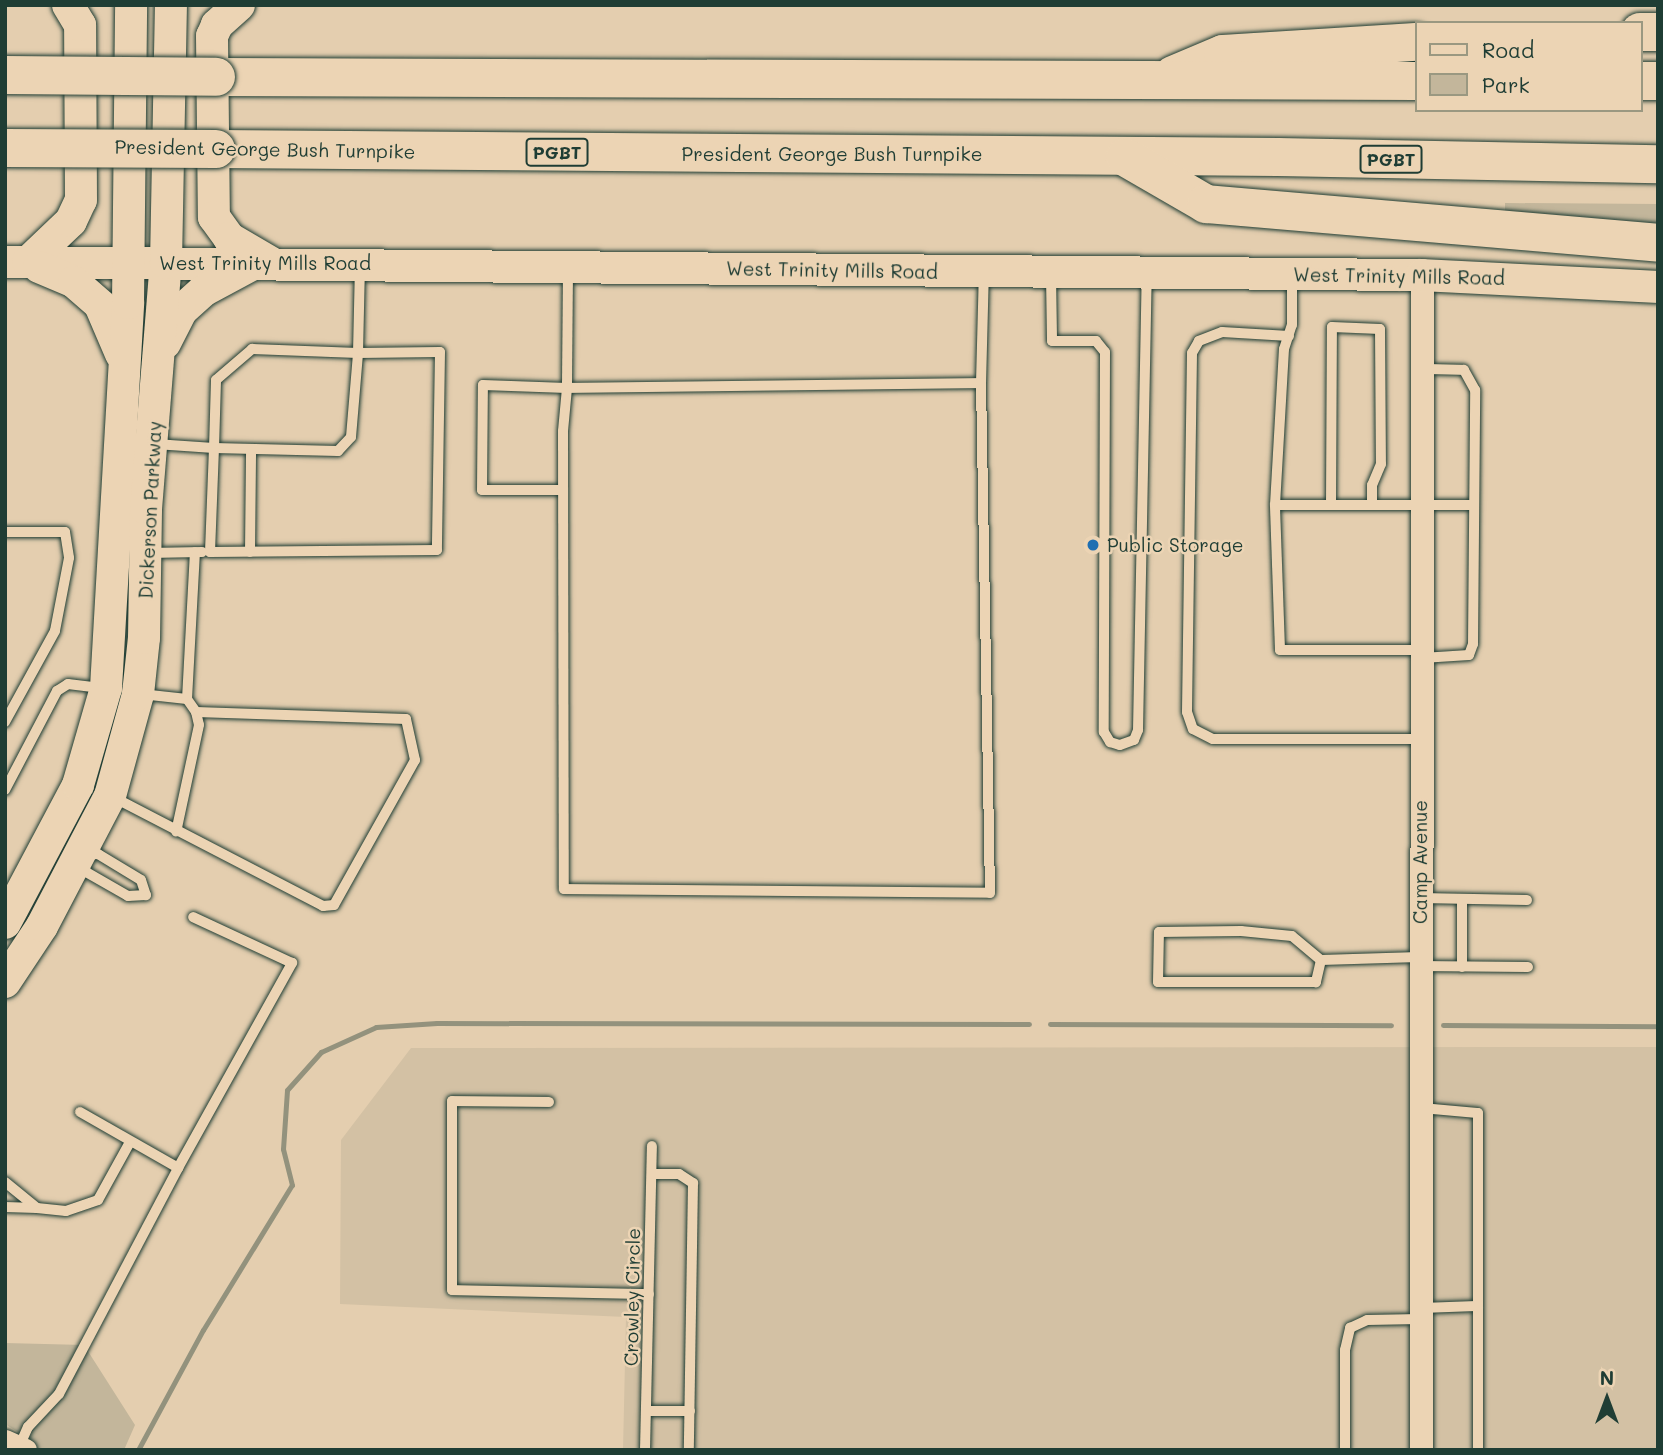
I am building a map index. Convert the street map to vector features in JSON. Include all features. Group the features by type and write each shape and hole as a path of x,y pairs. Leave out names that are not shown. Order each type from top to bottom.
{"highway":[{"path":"1159,82 1223,54 1414,42"},
{"path":"5,75 1414,81"},
{"name":"President George Bush Turnpike","path":"5,148 1124,156 1658,164"},
{"path":"1124,156 1206,204 1658,243"}],"main road":[{"path":"17,262 71,221 81,200 80,25 68,5"},
{"name":"Dickerson Parkway","path":"5,923 78,785 106,688 129,262 131,5"},
{"name":"Dickerson Parkway","path":"5,982 81,855 110,796 125,755 138,694 152,444 162,350 171,5"},
{"path":"162,350 182,310 203,291 262,263 229,237 214,217 212,36 217,25 239,5"},
{"path":"17,262 74,282 100,305 123,359"},
{"name":"West Trinity Mills Road","path":"17,262 1422,275 1658,287"},
{"path":"106,688 138,694"},
{"path":"78,785 110,796"},
{"path":"47,846 81,855"}],"street":[{"name":"Camp Avenue","path":"1421,1450 1419,962 1422,275"}],"lane":[{"path":"152,444 338,451 351,437 358,354 360,264"},
{"path":"568,268 563,490 564,889 990,893 981,383 984,272"},
{"path":"1051,272 1052,341 1097,341 1105,352 1104,732 1110,742 1120,745 1134,740 1139,730 1147,273"},
{"path":"1292,274 1289,336 1284,349 1275,505 1280,650 1469,655 1473,644 1475,390 1470,375 1464,370 1422,369"},
{"path":"1331,505 1332,327 1380,328 1381,464 1372,485 1372,505"},
{"path":"1289,336 1223,332 1199,341 1192,353 1187,712 1193,729 1213,739 1420,739"},
{"path":"145,553 437,550 440,352 358,354 252,349 216,380 210,552"},
{"path":"563,490 482,490 483,386 567,388 981,383"},
{"path":"250,552 251,449"},
{"path":"1275,505 1472,505"},
{"path":"5,532 65,532 69,558 55,631 5,722"},
{"path":"176,832 199,725 196,712 187,699 195,552"},
{"path":"5,790 57,691 68,684 106,688"},
{"path":"138,694 187,699"},
{"path":"110,796 323,906 334,905 415,760 406,719 196,712"},
{"path":"98,854 141,880 146,895 128,896 86,872 81,855 98,854"},
{"path":"1420,898 1527,900"},
{"path":"1462,899 1462,967"},
{"path":"17,1446 28,1427 59,1394 178,1168 292,963 193,917"},
{"path":"1321,960 1316,982 1158,982 1160,932 1241,931 1292,936 1321,960 1419,962 1462,967 1528,967"},
{"path":"549,1102 452,1101 452,1290 649,1294"},
{"path":"1419,1108 1478,1113 1478,1450"},
{"path":"80,1112 178,1168"},
{"path":"5,1207 66,1211 99,1200 130,1142"},
{"name":"Crowley Circle","path":"645,1450 652,1146"},
{"path":"652,1174 679,1174 693,1183 689,1450"},
{"path":"5,1182 37,1208"},
{"path":"1345,1450 1345,1350 1350,1328 1367,1320 1478,1306"},
{"path":"646,1411 690,1411"}],"shaded area":[{"path":"1658,1047 1658,1450 623,1450 626,1317 340,1304 341,1140 411,1048"}],"green space":[{"path":"1505,203 1658,204 1658,226 1505,214"},
{"path":"5,1343 84,1345 135,1425 124,1450 30,1450 31,1440 5,1424"}],"waterway":[{"path":"138,1450 203,1330 292,1185 283,1149 287,1090 321,1052 376,1027 437,1023 1029,1024"},
{"path":"1050,1024 1391,1025"},
{"path":"1443,1025 1658,1026"}],"place":[{"name":"Public Storage","path":"1093,545"}]}
